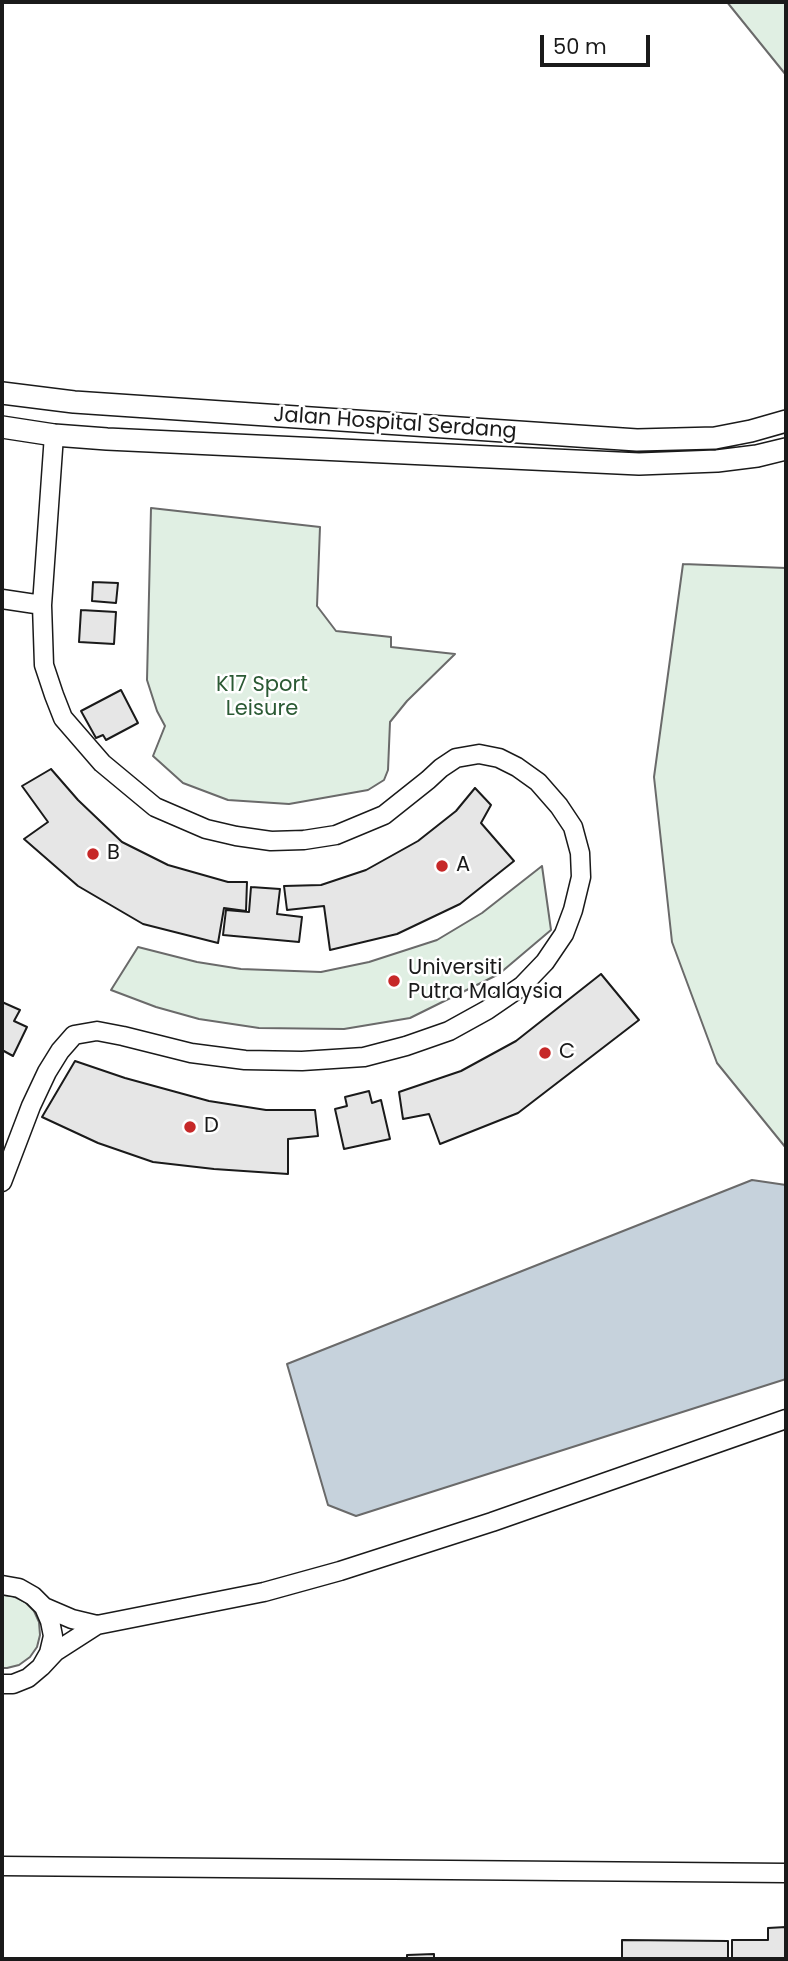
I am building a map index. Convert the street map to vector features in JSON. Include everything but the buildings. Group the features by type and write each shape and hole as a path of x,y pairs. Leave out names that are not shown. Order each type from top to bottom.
{"main road":[{"name":"Jalan Hospital Serdang","path":"2,393 74,402 637,440 715,438 786,421"},
{"name":"Jalan Hospital Serdang","path":"2,427 54,435 639,464 717,461 786,449"}],"street":[{"path":"2,1182 47,1072 74,1035 97,1031 191,1053 245,1060 302,1061 363,1057 406,1046 449,1031 522,986 545,962 565,934 581,877 580,853 573,827 559,806 538,782 499,758 479,754 456,758 384,815 335,835 271,841 206,829 155,807 102,763 63,718 44,664 42,605 54,435"},
{"path":"2,599 42,605"},
{"path":"2,1684 13,1684 28,1678 55,1652 97,1625 264,1592 340,1571 492,1522 786,1419"},
{"path":"2,1585 19,1588 33,1596 44,1607 52,1636 49,1653 41,1667"},
{"path":"44,1607 72,1619 97,1625"},
{"path":"2,1866 786,1874"}],"green space":[{"path":"727,2 786,2 786,75"},
{"name":"K17 Sport Leisure","path":"151,508 320,527 317,606 336,631 391,637 391,647 455,654 407,701 390,722 388,770 384,780 368,790 289,804 228,800 183,783 153,756 165,726 147,680"},
{"path":"683,564 786,568 786,1148 717,1063 672,942 654,777"},
{"path":"542,866 551,930 499,974 410,1018 344,1029 259,1028 199,1019 111,990 138,947 197,962 241,969 321,972 369,962 437,940 482,913"},
{"path":"2,1595 13,1596 25,1602 34,1611 39,1622 40,1635 37,1647 30,1657 19,1665 7,1668 2,1668"}],"shaded area":[{"path":"752,1180 786,1185 786,1379 356,1516 328,1505 287,1364"}],"place":[{"name":"B","path":"93,854"},
{"name":"A","path":"442,866"},
{"name":"Universiti Putra Malaysia","path":"394,981"},
{"name":"C","path":"545,1053"},
{"name":"D","path":"190,1127"}]}
